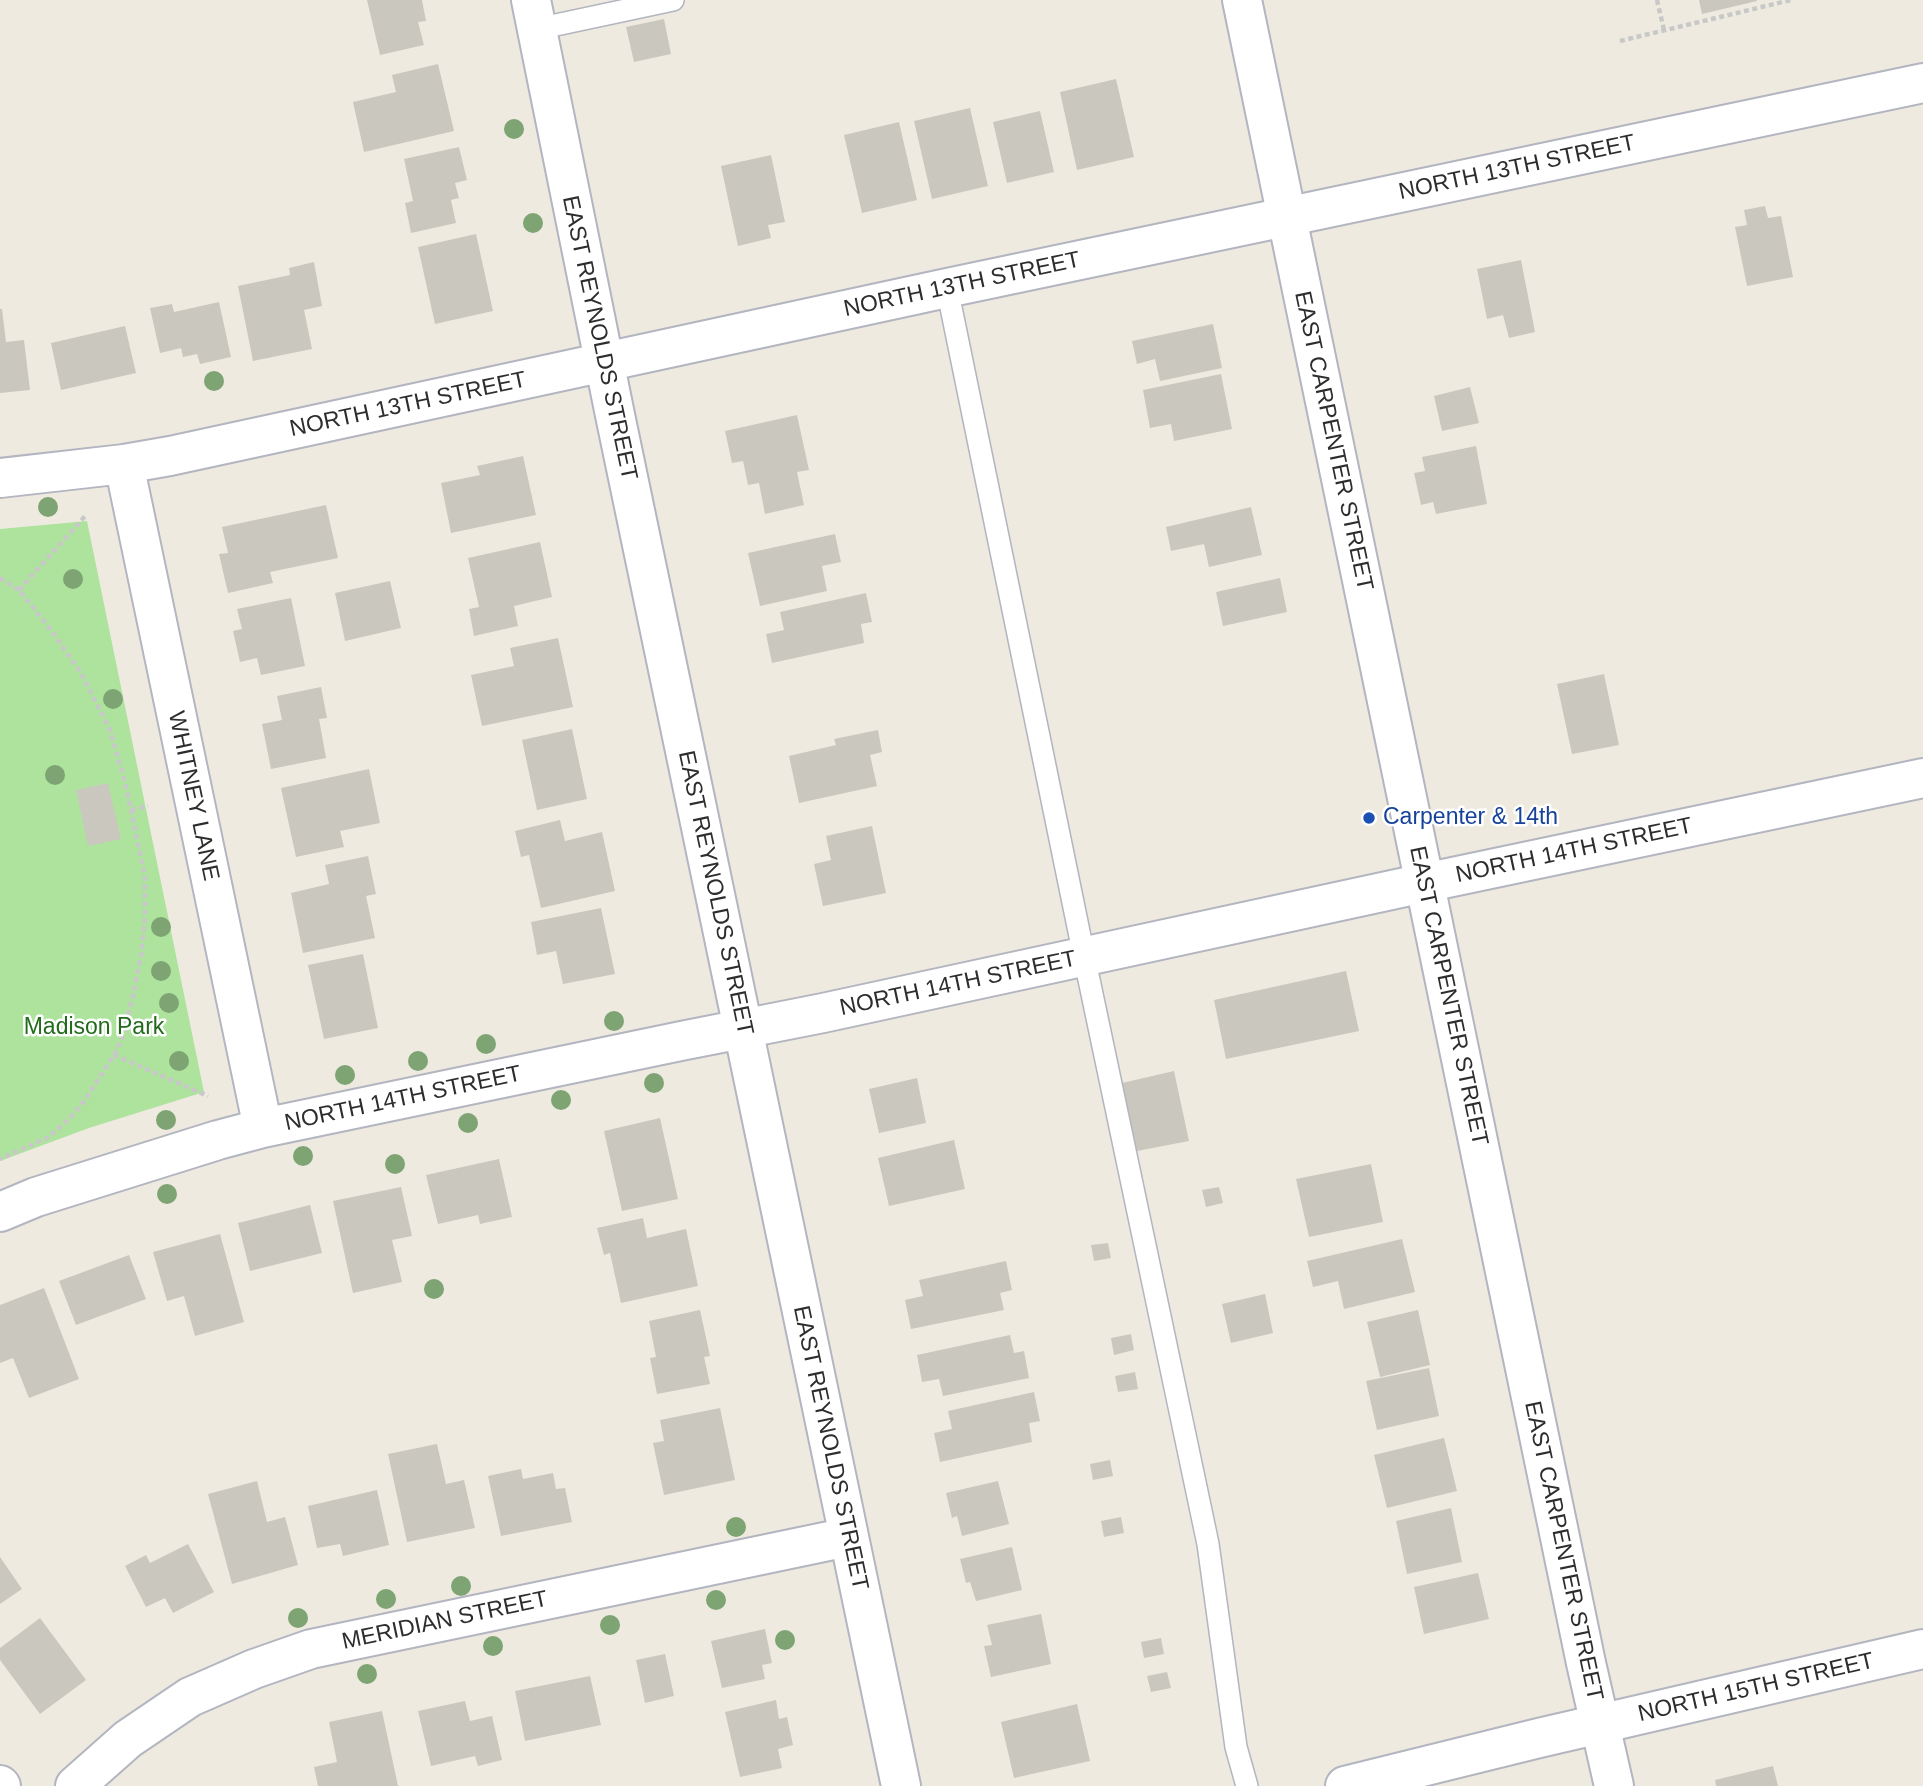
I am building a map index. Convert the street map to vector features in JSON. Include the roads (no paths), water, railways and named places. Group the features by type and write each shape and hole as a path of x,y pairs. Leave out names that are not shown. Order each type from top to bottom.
{"street":[{"name":"EAST CARPENTER STREET","path":"1242,0 1614,1786"},
{"name":"EAST REYNOLDS STREET","path":"534,15 901,1786"},
{"name":"NORTH 13TH STREET","path":"0,478 124,464 183,453 947,288 1923,83"},
{"name":"WHITNEY LANE","path":"124,464 263,1128"},
{"name":"NORTH 14TH STREET","path":"0,1212 36,1197 263,1128 823,1013 1923,778"},
{"name":"MERIDIAN STREET","path":"75,1786 128,1739 190,1697 254,1669 311,1649 848,1536"},
{"name":"NORTH 15TH STREET","path":"1345,1786 1923,1649"}],"lane":[{"path":"534,15 673,0"},
{"path":"947,288 1208,1544 1236,1747 1247,1786"}],"place":[{"name":"Carpenter & 14th","path":"1369,818"}],"park label":[{"name":"Madison Park","path":"94,1028"}]}
